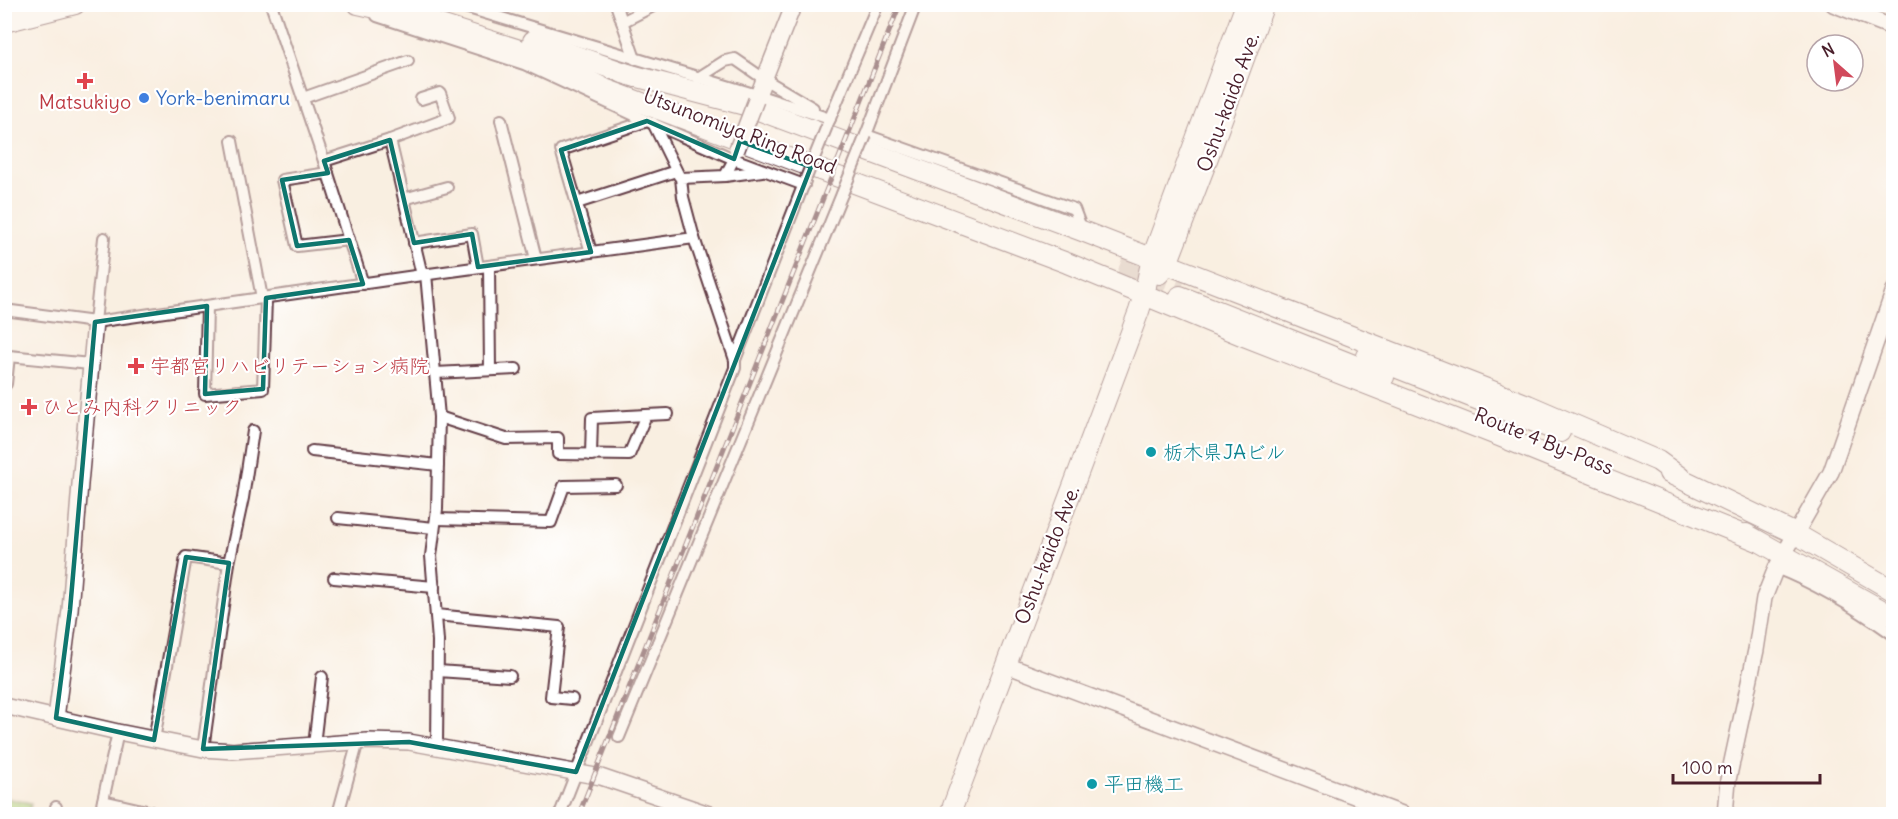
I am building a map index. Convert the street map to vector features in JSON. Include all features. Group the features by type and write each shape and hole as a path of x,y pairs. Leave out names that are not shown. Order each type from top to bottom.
{"highway":[{"path":"4,6 10,4"},
{"path":"4,22 75,4"},
{"name":"Utsunomiya Ring Road","path":"358,4 412,16 537,55 1119,266 629,66 541,43 410,4"},
{"name":"Oshu-kaido Ave.","path":"1159,261 1246,4"},
{"name":"Oshu-kaido Ave.","path":"950,814 1144,295 1204,168 1264,4"},
{"path":"537,55 605,89 1067,263 1758,541"},
{"path":"629,66 745,105 1082,231 1528,405 1658,461 1680,477"},
{"name":"Route 4 By-Pass","path":"1893,591 1796,534 1680,477 1182,289 1610,466 1698,506 1758,541 1780,561 1893,617"}],"street":[{"path":"271,4 363,284"},
{"path":"352,4 383,19 524,64 650,122 735,154 765,171 805,182"},
{"path":"455,4 629,66 698,78 828,122"},
{"path":"616,4 622,22 629,66"},
{"path":"622,22 657,4"},
{"path":"725,176 794,4"},
{"path":"735,360 828,122 878,4"},
{"path":"619,737 843,194 916,4"},
{"path":"1833,4 1893,28"},
{"path":"698,78 730,59 741,62 828,122"},
{"path":"303,98 408,61"},
{"path":"349,240 297,246 282,180 326,167 449,118 440,93 421,99"},
{"path":"501,120 536,259"},
{"path":"560,814 735,369 735,360 694,238 678,175 650,122"},
{"path":"591,252 561,150 650,122"},
{"path":"866,135 1074,209 1082,231"},
{"path":"390,140 414,243 424,275 439,417 435,524 431,556 438,671 437,746"},
{"path":"207,306 205,394 263,389 264,298 232,141"},
{"path":"577,203 678,175 725,176 765,171"},
{"path":"404,199 447,187"},
{"path":"414,243 472,234 484,267 490,370"},
{"path":"56,718 70,610 90,364 104,238"},
{"path":"4,310 95,322 694,238"},
{"path":"1725,814 1728,780 1756,650 1764,598 1780,561 1831,472 1893,290"},
{"path":"6,384 9,356 90,364"},
{"path":"435,373 516,369"},
{"path":"591,454 592,417 668,414"},
{"path":"439,417 506,439 558,438 558,454 629,455 646,415"},
{"path":"203,749 229,563 243,498 253,431"},
{"path":"312,451 438,465"},
{"path":"338,518 435,524 551,522 564,486 616,485"},
{"path":"154,740 186,557 229,563"},
{"path":"1780,561 1792,574 1872,619 1893,635"},
{"path":"334,578 434,587"},
{"path":"436,615 559,627 551,697 572,699"},
{"path":"1006,665 1402,814"},
{"path":"438,671 510,676"},
{"path":"314,745 322,677"},
{"path":"4,706 203,749 233,751 358,741 409,742 437,746 601,777 709,814"},
{"path":"100,814 118,732"},
{"path":"338,814 358,741"},
{"path":"103,801 152,814"}],"highlighted area":[{"path":"647,121 734,159 740,141 811,167 576,772 409,742 203,749 229,563 186,557 154,740 56,718 70,610 95,322 207,306 205,394 263,389 266,298 363,284 349,240 297,246 282,180 328,173 324,161 390,140 414,243 472,234 478,267 591,252 561,150"}],"green space":[{"path":"5,798 31,803 29,814 5,814"}],"tunnel":[{"path":"1122,259 1184,282"},
{"path":"1117,274 1180,296"}],"railway":[{"path":"579,814 900,4"}],"place":[{"name":"Matsukiyo","path":"85,81"},
{"name":"York-benimaru","path":"144,98"},
{"name":"宇都宮リハビリテーション病院","path":"136,366"},
{"name":"ひとみ内科クリニック","path":"29,407"},
{"name":"栃木県JAビル","path":"1151,452"},
{"name":"平田機工","path":"1092,784"}]}
